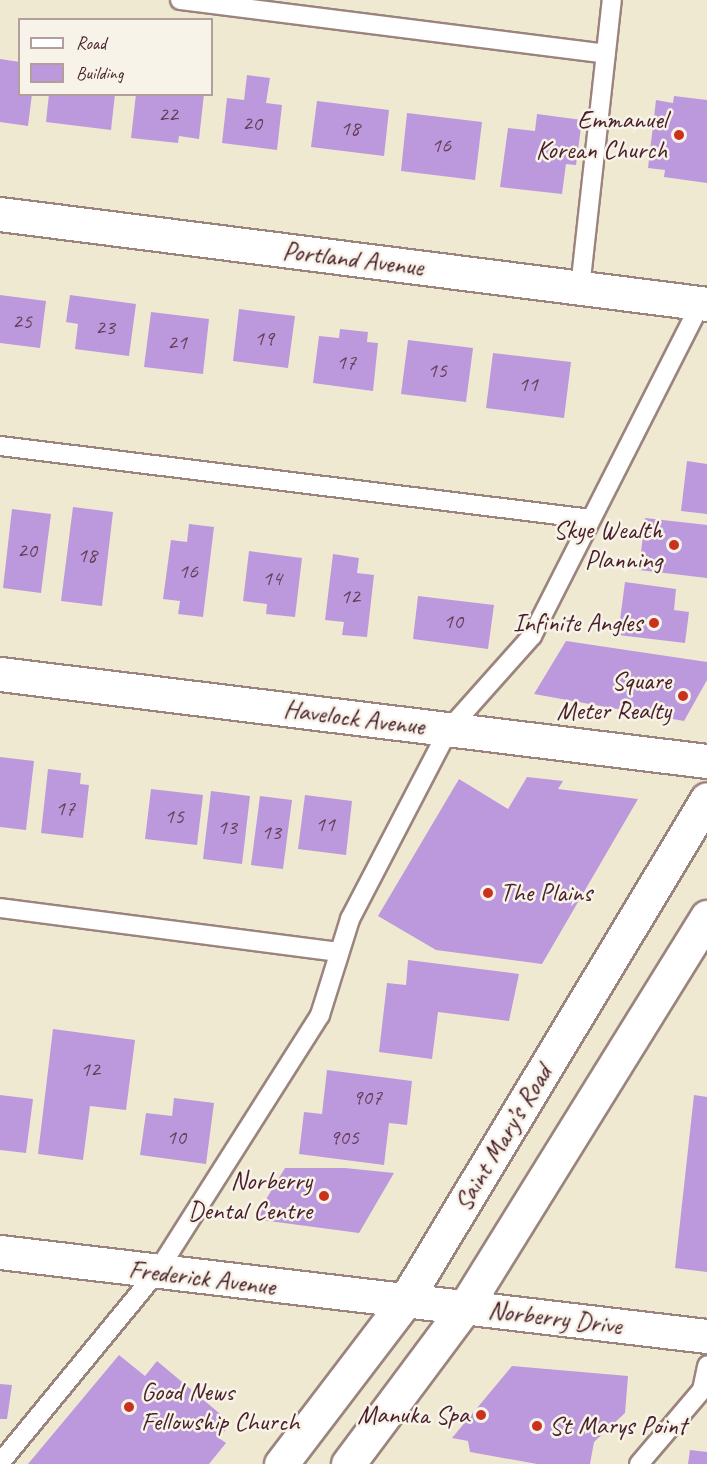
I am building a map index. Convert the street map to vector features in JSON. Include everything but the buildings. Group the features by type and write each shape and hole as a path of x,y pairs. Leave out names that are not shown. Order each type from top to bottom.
{"street":[{"name":"Portland Avenue","path":"0,214 704,304"},
{"name":"Havelock Avenue","path":"0,674 707,761"},
{"name":"Saint Mary’s Road","path":"281,1464 403,1304 707,799"},
{"path":"348,1464 465,1307 707,917"},
{"name":"Frederick Avenue","path":"0,1252 403,1304"},
{"name":"Norberry Drive","path":"403,1304 465,1307 707,1336"}],"lane":[{"path":"180,0 606,54"},
{"path":"579,288 612,0"},
{"path":"0,1463 157,1272 320,1015 350,919 449,729 532,636 704,304"},
{"path":"0,446 591,519"},
{"path":"0,908 339,952"},
{"path":"639,1464 702,1390 707,1366"}],"place":[{"name":"Emmanuel Korean Church","path":"679,135"},
{"name":"Skye Wealth Planning","path":"674,545"},
{"name":"Infinite Angles","path":"654,623"},
{"name":"Square Meter Realty","path":"683,696"},
{"name":"The Plains","path":"488,893"},
{"name":"Norberry Dental Centre","path":"324,1196"},
{"name":"Good News Fellowship Church","path":"129,1407"},
{"name":"Manuka Spa","path":"481,1415"},
{"name":"St Marys Point","path":"537,1426"}]}
